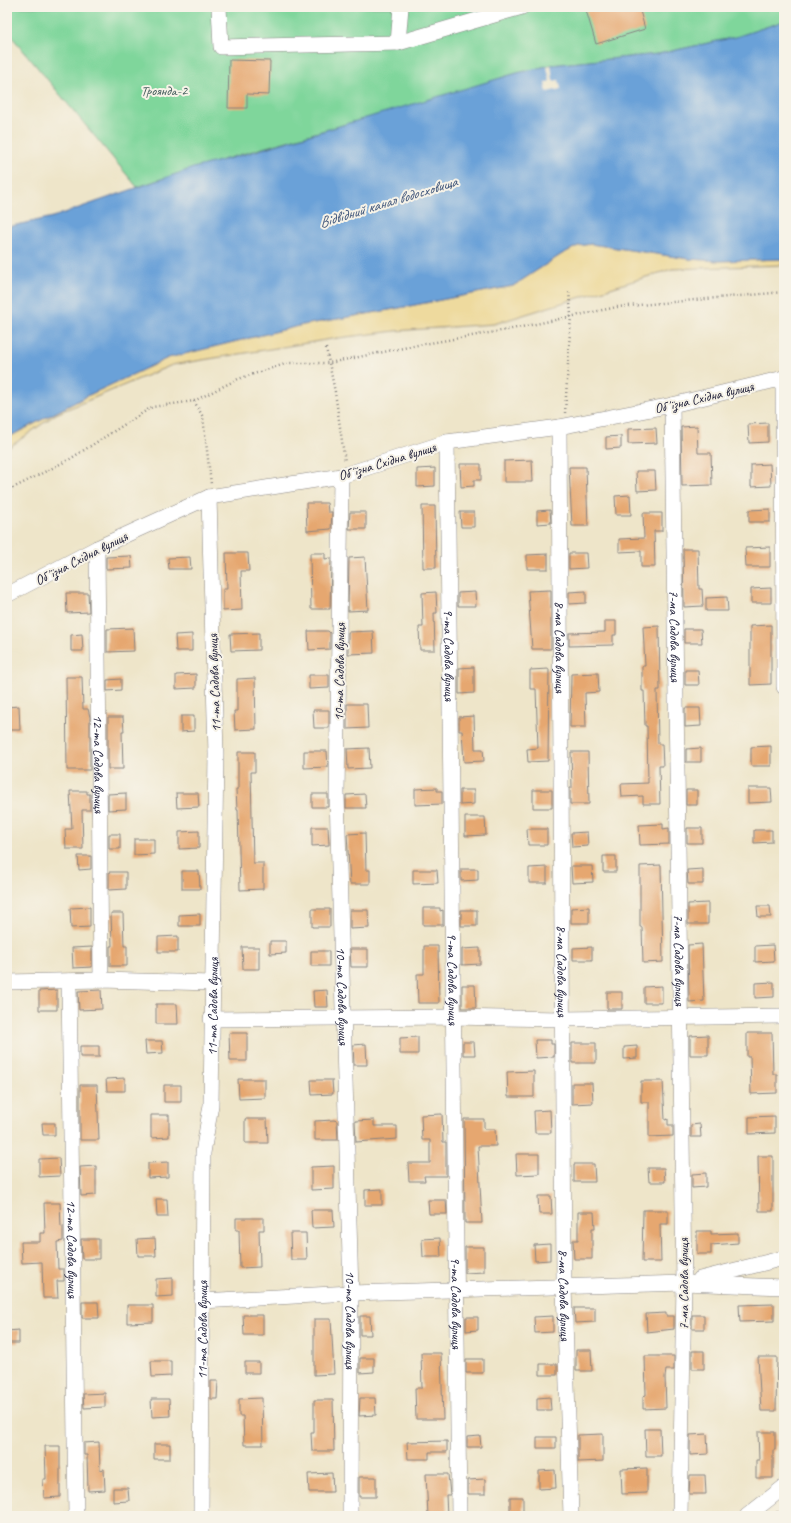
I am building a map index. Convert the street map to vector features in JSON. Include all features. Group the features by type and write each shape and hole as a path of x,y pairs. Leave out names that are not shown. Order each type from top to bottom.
{"street":[{"path":"219,7 221,47 398,43 522,7"},
{"path":"398,43 401,7"},
{"path":"783,378 784,687"},
{"name":"Обʼїзна Східна вулиця","path":"7,595 97,548 210,497 344,475 447,442 561,426 672,405 783,378"},
{"name":"7-ма Садова вулиця","path":"672,405 684,1283 680,1516"},
{"name":"8-ма Садова вулиця","path":"561,426 564,1286 571,1516"},
{"name":"9-та Садова вулиця","path":"447,442 452,1017 458,1290 459,1516"},
{"name":"10-та Садова вулиця","path":"344,475 337,795 350,1293 350,1516"},
{"name":"11-та Садова вулиця","path":"201,1516 203,1153 211,1104 211,1018 216,754 210,497"},
{"name":"12-та Садова вулиця","path":"97,548 101,980"},
{"path":"7,982 101,980 212,983"},
{"name":"12-та Садова вулиця","path":"69,981 76,1516"},
{"path":"211,1018 343,1019 452,1017 562,1019 784,1016"},
{"path":"684,1283 784,1258"},
{"path":"202,1301 350,1293 564,1286 684,1283 784,1286"},
{"path":"747,1516 784,1487"}],"path":[{"path":"561,426 571,315 569,291"},
{"path":"7,494 12,488 70,459 152,408 194,401 238,379 288,363 329,363 418,345 507,330 571,315 617,307 784,292"},
{"path":"326,348 344,475"},
{"path":"194,401 203,417 210,497"}],"green space":[{"name":"Троянда-2","path":"7,7 784,7 784,21 736,37 658,54 551,65 517,73 231,157 137,187 7,31"}],"sand":[{"path":"591,244 689,259 718,261 784,259 784,265 672,269 494,324 395,331 338,338 172,365 56,414 7,449 7,438 89,395 168,358 303,325 513,286 562,254 578,246"}],"water":[{"name":"Відвідний канал водосховища","path":"784,21 784,259 718,261 689,259 591,244 578,246 562,254 513,286 303,325 168,358 89,395 7,438 7,227 53,217 193,168 242,155 517,73 551,65 658,54 736,37"}],"pier":[{"path":"551,65 553,81 559,80 561,89 547,92 545,83 550,81 547,66"}],"building":[{"path":"596,7 639,7 645,29 596,44 586,10"},
{"path":"229,60 270,61 269,95 247,94 247,108 228,108"},
{"path":"768,423 768,442 749,443 748,424"},
{"path":"697,426 698,453 711,453 712,485 682,486 681,427"},
{"path":"656,428 657,443 628,444 628,429"},
{"path":"621,436 621,448 606,449 606,437"},
{"path":"532,460 533,482 504,482 504,461"},
{"path":"460,464 481,464 481,480 474,480 474,486 461,487"},
{"path":"770,464 771,486 751,487 751,465"},
{"path":"569,467 586,467 588,526 572,526"},
{"path":"435,468 435,486 417,487 417,469"},
{"path":"636,471 655,471 656,490 637,491"},
{"path":"630,495 631,515 616,515 615,496"},
{"path":"306,503 327,503 328,512 332,512 331,529 307,531"},
{"path":"422,506 435,506 436,568 423,568"},
{"path":"770,509 770,522 749,522 749,510"},
{"path":"550,510 551,523 537,524 537,511"},
{"path":"350,512 366,512 366,529 349,529"},
{"path":"460,512 474,512 474,527 461,527"},
{"path":"643,513 662,513 662,531 654,531 655,567 641,567 641,551 619,552 619,539 644,538"},
{"path":"770,547 770,567 746,567 745,548"},
{"path":"683,549 698,549 699,589 702,589 703,606 684,607"},
{"path":"226,553 248,553 249,571 241,571 242,610 223,611 223,589 227,589"},
{"path":"310,553 325,553 325,559 331,558 330,609 311,609"},
{"path":"569,553 586,553 587,568 569,569"},
{"path":"548,554 548,569 527,569 527,555"},
{"path":"131,556 132,568 106,569 106,557"},
{"path":"190,557 191,569 169,569 168,558"},
{"path":"365,557 368,610 348,611 349,558"},
{"path":"771,588 771,603 751,603 751,589"},
{"path":"551,590 551,649 532,649 528,591"},
{"path":"586,591 586,603 569,604 569,592"},
{"path":"436,592 437,613 434,613 435,650 420,650 419,627 423,627 422,593"},
{"path":"475,592 476,606 458,606 458,593"},
{"path":"66,593 88,593 89,612 67,613"},
{"path":"727,597 728,611 706,611 706,598"},
{"path":"605,621 616,621 616,635 613,635 613,645 569,646 569,633 605,632"},
{"path":"771,625 771,684 750,685 750,626"},
{"path":"659,626 660,690 657,690 658,744 662,744 663,766 659,766 660,804 643,804 643,796 622,797 621,784 648,783 647,726 645,726 644,691 642,691 642,666 645,666 643,627"},
{"path":"133,628 134,651 107,652 107,629"},
{"path":"684,629 701,629 702,643 684,643"},
{"path":"308,631 328,631 330,633 330,649 309,650"},
{"path":"373,631 374,653 348,654 348,632"},
{"path":"259,633 259,650 231,651 230,634"},
{"path":"82,634 83,651 71,651 71,635"},
{"path":"192,634 192,651 176,651 175,635"},
{"path":"474,667 474,693 459,694 459,668"},
{"path":"549,669 548,761 528,762 527,749 538,748 536,689 530,689 530,670"},
{"path":"685,670 698,670 699,685 685,685"},
{"path":"598,673 599,692 585,693 586,727 570,727 571,674"},
{"path":"196,674 196,688 176,689 176,675"},
{"path":"309,675 329,675 329,688 309,689"},
{"path":"66,677 82,677 83,709 88,709 90,717 90,770 67,770"},
{"path":"255,678 256,729 235,730 234,711 237,711 237,679"},
{"path":"121,679 121,690 107,691 107,680"},
{"path":"347,704 367,704 368,728 347,729"},
{"path":"19,706 20,730 7,730 7,707"},
{"path":"685,708 700,708 701,726 685,727"},
{"path":"313,710 329,710 329,728 314,728"},
{"path":"181,716 194,716 194,731 181,732"},
{"path":"474,716 475,749 483,749 484,761 464,762 462,731 459,731 459,717"},
{"path":"108,717 123,717 123,769 108,769"},
{"path":"771,746 771,766 751,766 751,747"},
{"path":"369,748 370,768 348,769 347,749"},
{"path":"701,748 701,762 686,762 686,749"},
{"path":"304,751 327,751 328,767 304,768"},
{"path":"238,752 255,752 255,772 251,772 253,863 263,863 263,889 240,890 236,789 238,789"},
{"path":"571,752 588,752 589,804 570,804 570,788 572,788"},
{"path":"437,788 437,791 442,791 442,804 415,805 415,789"},
{"path":"748,788 771,788 772,802 748,803"},
{"path":"460,790 474,790 474,804 460,805"},
{"path":"533,790 552,790 552,808 533,808"},
{"path":"686,790 697,790 697,805 686,805"},
{"path":"70,791 87,791 87,794 90,794 90,810 82,810 83,849 66,849 65,829 72,829"},
{"path":"126,793 126,809 108,810 108,794"},
{"path":"176,793 198,793 199,807 177,808"},
{"path":"312,794 328,794 328,807 312,807"},
{"path":"365,794 366,808 346,808 346,795"},
{"path":"465,817 485,817 486,835 465,836"},
{"path":"663,824 663,829 669,828 669,844 640,845 639,825"},
{"path":"312,827 328,827 329,845 312,846"},
{"path":"687,828 702,828 702,843 687,843"},
{"path":"527,829 547,829 547,845 528,845"},
{"path":"754,830 772,830 772,842 754,843"},
{"path":"199,831 199,848 179,849 179,832"},
{"path":"587,832 588,846 572,847 571,833"},
{"path":"365,833 366,870 370,870 370,884 350,884 347,834"},
{"path":"109,834 120,834 120,849 109,849"},
{"path":"134,839 154,839 154,854 134,855"},
{"path":"78,856 91,856 91,869 79,870"},
{"path":"603,856 616,856 616,872 603,872"},
{"path":"661,865 663,962 643,963 642,927 640,927 640,866"},
{"path":"571,866 592,866 593,882 572,883"},
{"path":"547,867 547,883 529,883 529,868"},
{"path":"461,869 478,869 478,880 461,881"},
{"path":"703,869 703,884 688,884 687,870"},
{"path":"413,870 437,870 438,883 413,884"},
{"path":"182,871 199,871 200,889 182,889"},
{"path":"109,872 126,872 126,889 109,890"},
{"path":"708,903 708,924 688,924 688,904"},
{"path":"757,906 770,906 771,917 758,917"},
{"path":"90,907 90,927 71,928 70,908"},
{"path":"589,907 589,923 571,923 571,908"},
{"path":"423,908 440,908 440,911 443,910 443,925 423,925"},
{"path":"312,909 330,909 330,927 312,927"},
{"path":"350,910 368,910 369,928 350,929"},
{"path":"461,910 477,910 477,926 461,926"},
{"path":"111,913 123,913 124,946 127,946 127,966 110,966 110,946 112,946"},
{"path":"200,914 200,926 179,926 179,915"},
{"path":"178,936 178,952 158,952 158,937"},
{"path":"270,941 286,941 286,953 270,954"},
{"path":"702,944 704,1001 689,1002 688,945"},
{"path":"773,945 774,961 755,962 755,946"},
{"path":"424,946 438,946 439,1003 418,1003 417,974 424,974"},
{"path":"92,947 92,967 73,968 72,948"},
{"path":"242,947 259,947 259,969 243,969"},
{"path":"592,947 592,960 573,960 573,948"},
{"path":"480,948 480,964 462,965 462,949"},
{"path":"350,949 368,949 368,967 351,967"},
{"path":"311,951 329,951 329,966 311,966"},
{"path":"774,982 774,997 755,998 755,983"},
{"path":"462,985 475,985 476,1008 462,1008"},
{"path":"662,986 662,1003 644,1003 644,987"},
{"path":"57,990 57,1010 39,1010 39,991"},
{"path":"101,990 102,1009 79,1010 78,991"},
{"path":"327,990 328,1007 314,1007 313,991"},
{"path":"607,992 622,992 622,1009 607,1009"},
{"path":"156,1004 177,1004 178,1024 156,1024"},
{"path":"229,1033 247,1033 247,1061 230,1061"},
{"path":"747,1033 772,1033 773,1074 777,1074 777,1093 751,1094 750,1057 747,1057"},
{"path":"708,1035 708,1055 690,1055 690,1036"},
{"path":"418,1037 418,1054 400,1054 400,1038"},
{"path":"535,1040 551,1040 551,1044 554,1044 554,1057 536,1058"},
{"path":"145,1041 162,1041 163,1053 146,1054"},
{"path":"463,1042 474,1042 475,1055 463,1055"},
{"path":"572,1043 596,1043 596,1063 572,1063"},
{"path":"366,1044 367,1065 354,1065 353,1045"},
{"path":"80,1046 99,1046 99,1057 80,1057"},
{"path":"637,1046 637,1058 624,1059 624,1047"},
{"path":"534,1071 534,1097 508,1097 507,1072"},
{"path":"125,1078 125,1091 107,1091 106,1079"},
{"path":"238,1079 265,1079 265,1098 239,1099"},
{"path":"311,1080 332,1080 333,1094 312,1095"},
{"path":"641,1081 663,1081 665,1120 668,1119 668,1125 673,1125 673,1136 649,1137 649,1102 641,1102"},
{"path":"572,1083 592,1083 593,1103 572,1104"},
{"path":"80,1085 97,1085 99,1140 80,1140"},
{"path":"164,1085 181,1085 181,1102 164,1102"},
{"path":"550,1110 551,1133 535,1133 534,1111"},
{"path":"442,1114 443,1142 446,1142 446,1176 424,1176 425,1181 409,1181 408,1163 430,1163 430,1140 422,1140 421,1115"},
{"path":"151,1115 169,1115 169,1137 151,1138"},
{"path":"775,1116 775,1133 749,1134 749,1117"},
{"path":"245,1119 267,1119 268,1143 245,1143"},
{"path":"464,1119 484,1119 484,1129 495,1129 496,1146 478,1146 482,1223 465,1223"},
{"path":"374,1120 374,1126 397,1126 397,1139 356,1142 355,1121"},
{"path":"315,1121 337,1121 338,1140 315,1140"},
{"path":"42,1123 55,1123 55,1135 43,1135"},
{"path":"700,1124 701,1137 691,1137 691,1125"},
{"path":"516,1154 539,1154 539,1174 517,1175"},
{"path":"758,1156 773,1156 773,1211 759,1211"},
{"path":"59,1158 60,1176 39,1177 39,1159"},
{"path":"168,1162 168,1177 148,1178 148,1163"},
{"path":"574,1164 594,1164 595,1182 574,1182"},
{"path":"96,1166 96,1195 81,1196 80,1167"},
{"path":"334,1166 334,1189 311,1190 311,1167"},
{"path":"648,1168 664,1168 665,1182 649,1182"},
{"path":"706,1173 706,1187 692,1188 692,1174"},
{"path":"382,1189 382,1205 365,1205 365,1190"},
{"path":"538,1196 551,1196 552,1214 539,1214"},
{"path":"156,1199 167,1199 168,1217 157,1217"},
{"path":"428,1200 446,1200 447,1214 429,1214"},
{"path":"44,1203 60,1203 63,1241 57,1242 58,1269 64,1269 64,1281 57,1281 58,1298 43,1298 42,1262 22,1263 21,1242 40,1242 40,1233 45,1233"},
{"path":"311,1210 333,1210 334,1227 312,1228"},
{"path":"643,1210 668,1210 668,1224 660,1224 661,1262 642,1262"},
{"path":"578,1212 594,1212 595,1228 592,1228 592,1259 574,1259 573,1240 578,1240"},
{"path":"236,1218 264,1218 264,1230 259,1230 260,1267 240,1268 239,1230 236,1230"},
{"path":"697,1231 711,1231 711,1234 738,1233 738,1243 711,1245 711,1254 697,1254"},
{"path":"290,1233 306,1233 307,1260 291,1260"},
{"path":"155,1238 156,1256 138,1256 137,1239"},
{"path":"440,1238 441,1257 423,1257 422,1239"},
{"path":"81,1239 99,1239 99,1259 82,1259"},
{"path":"550,1244 550,1260 535,1261 534,1245"},
{"path":"465,1247 484,1247 484,1272 465,1273"},
{"path":"173,1278 173,1296 156,1297 156,1279"},
{"path":"82,1302 98,1302 99,1318 82,1318"},
{"path":"774,1304 774,1321 740,1322 739,1305"},
{"path":"127,1305 153,1305 153,1322 127,1323"},
{"path":"574,1308 595,1308 595,1322 575,1323"},
{"path":"666,1313 666,1316 674,1316 674,1329 647,1332 646,1314"},
{"path":"243,1315 263,1315 263,1335 244,1335"},
{"path":"692,1315 704,1315 704,1329 692,1329"},
{"path":"360,1316 370,1316 371,1335 360,1335"},
{"path":"553,1316 553,1332 535,1333 534,1317"},
{"path":"466,1317 478,1317 478,1330 466,1331"},
{"path":"314,1319 331,1319 334,1374 314,1375"},
{"path":"19,1330 19,1343 7,1343 7,1331"},
{"path":"576,1350 591,1350 592,1371 576,1371"},
{"path":"692,1351 704,1351 704,1369 692,1369"},
{"path":"421,1353 441,1353 443,1419 416,1419 415,1388 422,1388"},
{"path":"645,1356 674,1356 674,1370 666,1370 666,1408 643,1409 643,1396 646,1395"},
{"path":"758,1357 777,1357 776,1411 761,1411"},
{"path":"360,1358 374,1358 374,1372 360,1373"},
{"path":"466,1359 483,1359 483,1373 466,1373"},
{"path":"151,1361 171,1361 171,1376 152,1377"},
{"path":"245,1362 259,1362 259,1373 245,1373"},
{"path":"540,1364 557,1364 557,1375 540,1375"},
{"path":"211,1381 218,1381 217,1399 211,1399"},
{"path":"105,1393 105,1407 84,1408 83,1394"},
{"path":"550,1397 551,1410 537,1410 537,1398"},
{"path":"262,1398 263,1445 244,1445 243,1416 239,1416 239,1399"},
{"path":"360,1398 375,1398 376,1415 359,1416"},
{"path":"151,1399 169,1399 170,1416 152,1417"},
{"path":"314,1400 333,1400 334,1451 312,1451 311,1433 314,1433"},
{"path":"645,1429 660,1429 661,1456 646,1456"},
{"path":"758,1432 775,1432 775,1450 773,1450 773,1478 756,1478 756,1460 759,1460"},
{"path":"603,1434 603,1461 578,1462 578,1435"},
{"path":"707,1434 708,1454 690,1455 690,1435"},
{"path":"480,1436 481,1447 467,1447 467,1437"},
{"path":"537,1437 556,1437 556,1448 537,1448"},
{"path":"447,1441 447,1452 429,1452 429,1459 408,1459 407,1442"},
{"path":"99,1442 100,1470 104,1469 105,1490 88,1491 87,1455 84,1455 84,1443"},
{"path":"154,1444 170,1444 170,1459 154,1459"},
{"path":"45,1446 60,1446 60,1497 44,1498 43,1479 46,1479"},
{"path":"647,1468 647,1493 622,1494 621,1469"},
{"path":"555,1470 556,1488 539,1489 539,1471"},
{"path":"332,1473 333,1492 309,1492 308,1474"},
{"path":"426,1474 448,1474 450,1495 446,1495 447,1516 428,1516"},
{"path":"690,1475 705,1475 706,1494 689,1494"},
{"path":"359,1477 376,1477 376,1497 359,1497"},
{"path":"485,1479 485,1494 468,1494 468,1480"},
{"path":"113,1488 128,1488 129,1501 113,1502"},
{"path":"510,1497 523,1497 523,1513 510,1514"}]}
